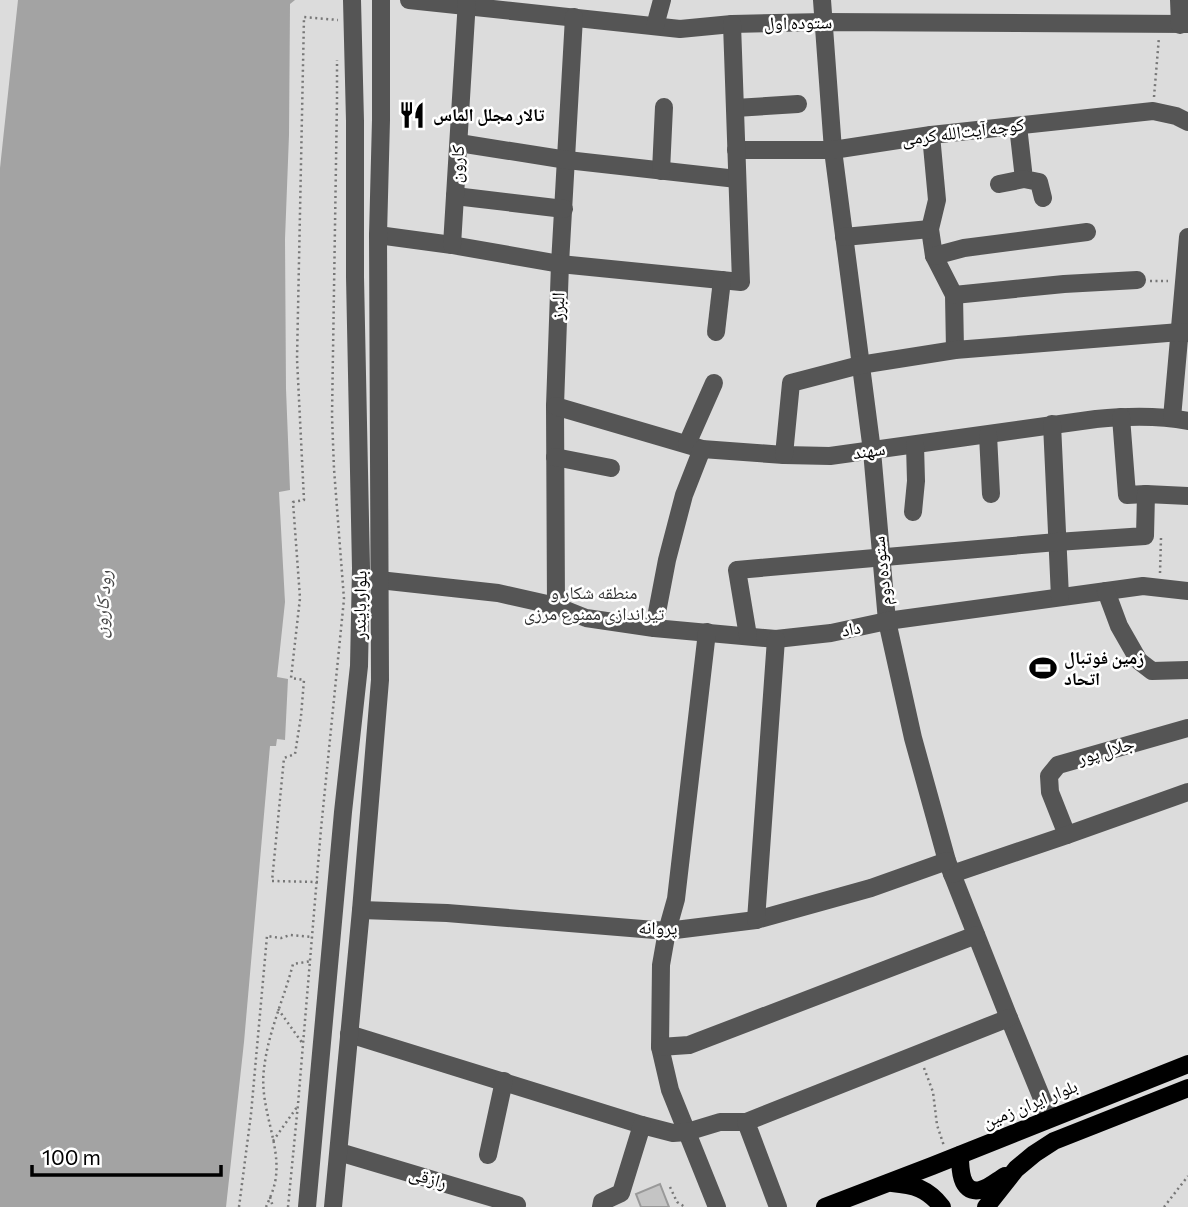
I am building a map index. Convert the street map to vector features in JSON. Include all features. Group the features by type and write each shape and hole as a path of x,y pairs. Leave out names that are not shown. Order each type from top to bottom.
{"main road":[{"name":"بلوار ایران زمین","path":"825,1207 1188,1063"},
{"path":"954,1157 962,1180 974,1190 981,1190 1054,1141 1188,1088"},
{"path":"986,1207 1016,1169"},
{"path":"888,1183 910,1185 926,1191 942,1207"}],"street":[{"name":"بلوار بایندر","path":"307,1207 342,812 359,666 361,568 352,0"},
{"name":"بلوار بایندر","path":"333,1207 380,680 378,235 382,120 381,0"},
{"name":"ستوده اول","path":"410,0 467,3 680,29 732,24 825,22 1184,24"},
{"path":"655,26 662,0"},
{"name":"ستوده دوم","path":"822,0 833,150 872,451 887,621 913,738 949,867 1050,1118"},
{"path":"1179,0 1184,24"},
{"name":"کارون","path":"452,244 467,3"},
{"name":"البرز","path":"556,601 555,405 560,264 575,17"},
{"path":"378,235 452,244 560,264 741,282 732,24"},
{"path":"735,108 798,104"},
{"path":"660,171 664,107"},
{"name":"کوچه آیت‌الله کرمی","path":"736,150 833,150 931,135 1153,111 1176,116 1188,122"},
{"path":"1018,126 1024,179"},
{"path":"931,135 937,200 930,229 934,256 954,295 955,350"},
{"path":"459,143 567,160 737,179"},
{"path":"999,184 1024,179 1039,182 1043,198"},
{"path":"456,196 564,209"},
{"path":"844,237 930,229"},
{"path":"934,256 964,248 1087,232"},
{"path":"1180,419 1188,237"},
{"path":"355,278 378,277"},
{"path":"716,332 722,280"},
{"path":"954,295 1137,280"},
{"path":"784,455 791,383 860,365 955,350 1184,333"},
{"path":"654,628 667,560 695,446 714,383"},
{"name":"سهند","path":"555,405 695,446 784,455 830,456 1121,416 1180,419"},
{"path":"1121,416 1127,495 1188,496"},
{"path":"1052,424 1060,597"},
{"path":"988,435 991,494"},
{"path":"913,512 915,445"},
{"path":"555,457 611,468"},
{"path":"748,636 737,570 1145,536 1146,494"},
{"name":"داد","path":"379,580 556,601 586,618 654,628 776,639 1143,586 1188,591"},
{"path":"1107,591 1119,626 1139,661 1152,671 1188,670"},
{"path":"707,632 676,899 661,965 660,1047 670,1090 717,1207"},
{"path":"756,920 776,639"},
{"name":"جلال پور","path":"1067,835 1050,792 1049,776 1058,765 1188,728"},
{"name":"پروانه","path":"361,910 447,913 667,931 756,920 1067,835 1188,792"},
{"path":"660,1047 689,1045 976,935"},
{"path":"349,1034 642,1125 673,1132 687,1132 720,1122 746,1122 1009,1018"},
{"path":"488,1155 504,1081"},
{"path":"746,1122 778,1207"},
{"path":"601,1207 602,1202 621,1193 642,1125"},
{"name":"رازقی","path":"338,1152 517,1205"}],"path":[{"path":"318,882 272,881 284,758 295,754 302,716 304,680 291,678 300,598 293,502 304,500 297,359 304,18 338,20"},
{"path":"1153,111 1160,25"},
{"path":"288,1207 344,599 332,416 337,99"},
{"path":"1137,280 1185,281"},
{"path":"1145,536 1161,537 1159,588"},
{"path":"239,1207 256,1069 267,936 313,937"},
{"path":"266,1207 276,1176 263,1089 268,1044 293,964 311,961"},
{"path":"278,1010 303,1044"},
{"path":"919,1054 933,1092 937,1125 954,1157"},
{"path":"256,1069 264,1069"},
{"path":"273,1142 298,1104"},
{"path":"1164,1207 1188,1176"},
{"path":"670,1187 677,1202 685,1207"},
{"path":"270,1197 273,1207"}],"green space":[{"name":"منطقه شکار و تیراندازی ممنوع مرزی","path":"0,0 1188,0 1188,1207 0,1207"}],"water":[{"name":"رود کارون","path":"18,0 295,0 290,4 285,239 290,490 279,492 285,602 277,677 288,679 285,740 277,739 276,746 270,746 244,1042 226,1207 0,1207 0,168"}],"building":[{"path":"660,1184 669,1207 641,1207 636,1194"}],"place":[{"name":"تالار مجلل الماس","path":"412,115"},
{"name":"زمین فوتبال اتحاد","path":"1043,668"}]}
